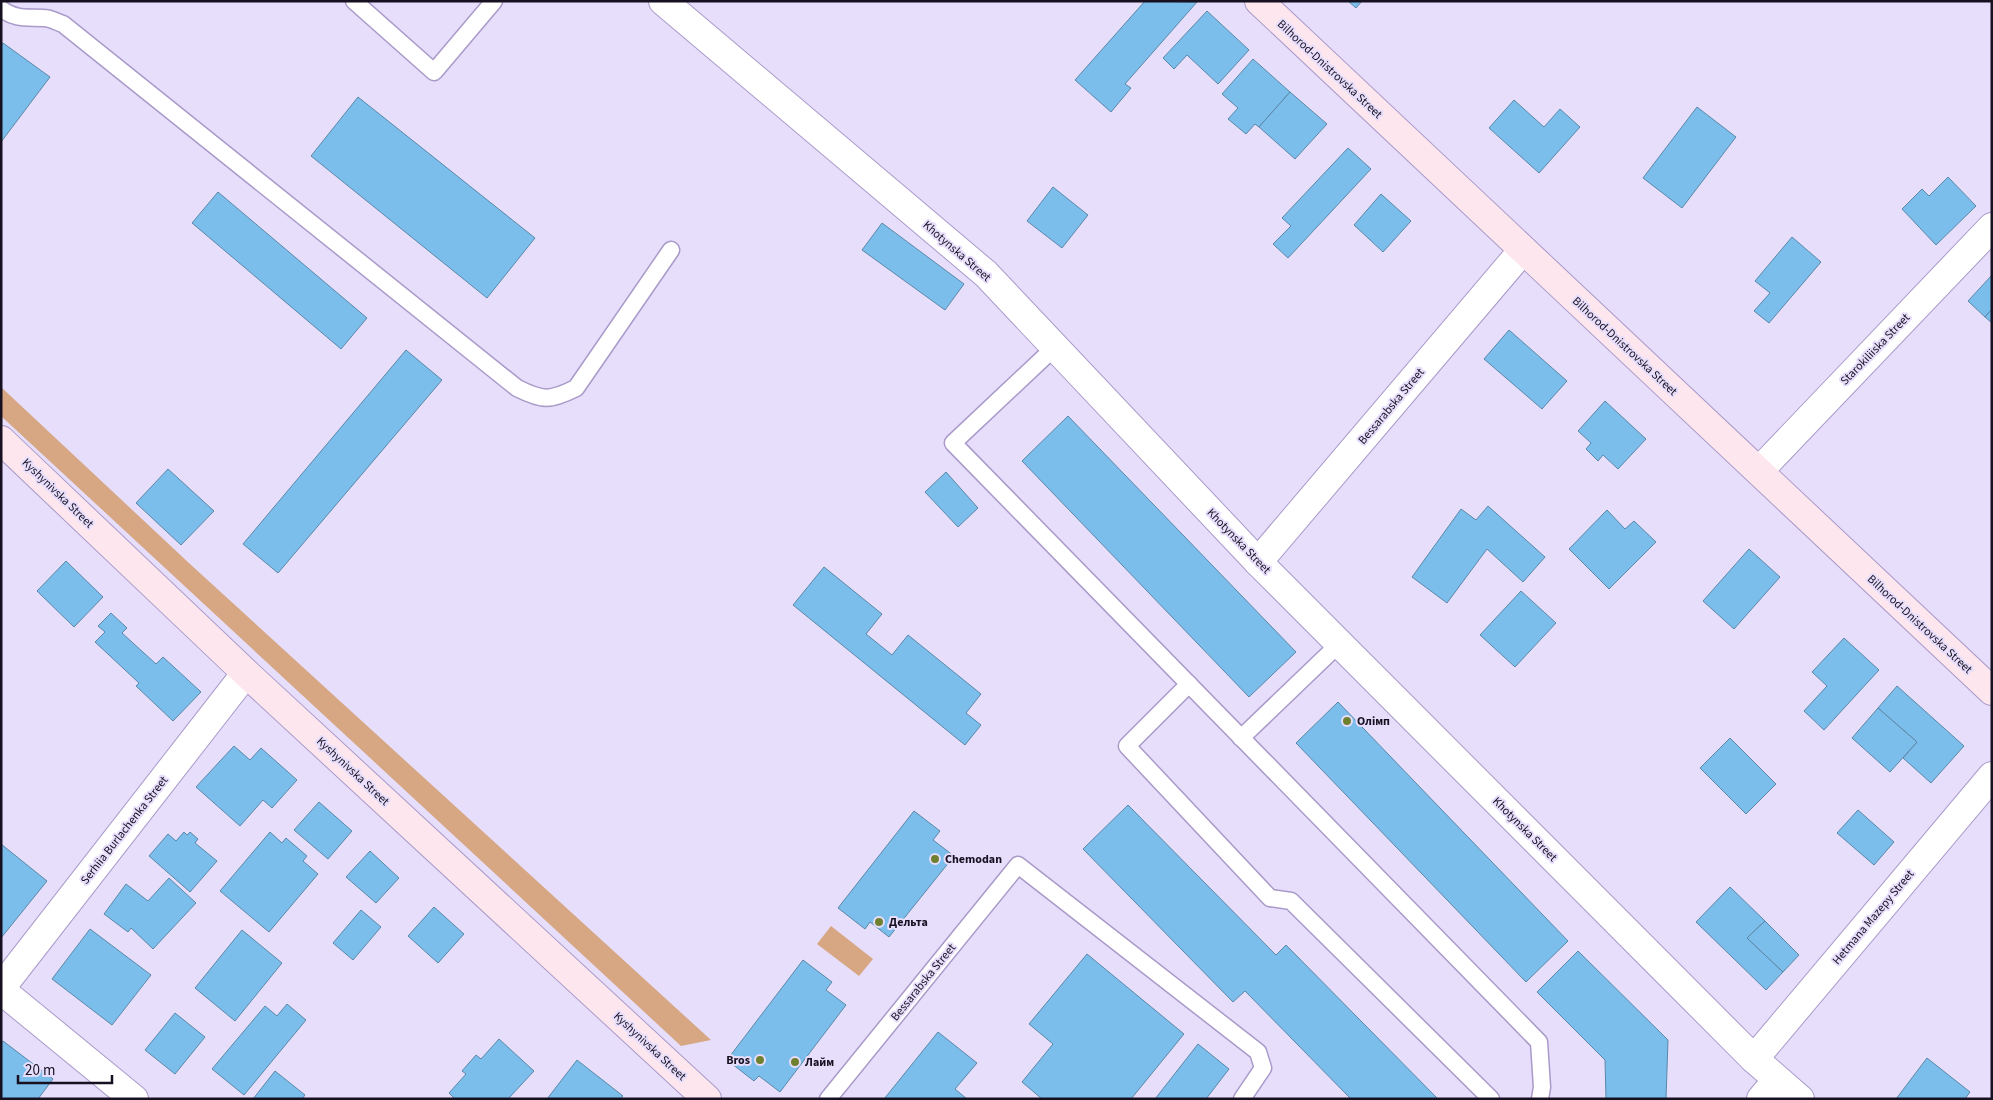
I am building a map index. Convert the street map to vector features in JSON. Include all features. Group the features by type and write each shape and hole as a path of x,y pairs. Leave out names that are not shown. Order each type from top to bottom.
{"main road":[{"name":"Bilhorod-Dnistrovska Street","path":"1259,1 1992,691"},
{"name":"Kyshynivska Street","path":"1,440 246,673 707,1099"}],"street":[{"name":"Khotynska Street","path":"663,1 986,274 1258,562 1754,1059 1769,1089 1800,1099"},
{"name":"Starokiliiska Street","path":"1758,471 1992,227"},
{"name":"Bessarabska Street","path":"1258,562 1523,250"},
{"name":"Serhiia Burlachenka Street","path":"1,989 246,673"},
{"name":"Hetmana Mazepy Street","path":"1754,1059 1992,776"},
{"path":"1,989 134,1099"}],"lane":[{"path":"354,1 434,72 494,1"},
{"path":"1,9 8,14 24,19 46,18 63,24 517,388 536,398 557,398 576,388 671,250"},
{"path":"1055,347 953,443 1540,1042 1542,1087 1540,1099"},
{"path":"1241,738 1340,643"},
{"path":"1189,684 1127,746 1270,898 1291,901 1491,1099"},
{"name":"Bessarabska Street","path":"828,1099 1018,865 1258,1052 1263,1068 1242,1099"}],"shaded area":[{"path":"1,387 190,564 711,1040 681,1046 1,416"},
{"path":"831,926 873,959 859,976 817,944"}],"building":[{"path":"1145,1 1197,2 1125,84 1131,88 1111,112 1075,80"},
{"path":"1348,1 1362,1 1356,8"},
{"path":"1207,11 1249,50 1218,84 1187,55 1174,69 1163,58"},
{"path":"3,43 50,77 1,142 1,46"},
{"path":"1253,59 1290,92 1259,127 1255,124 1246,134 1228,119 1238,108 1222,94"},
{"path":"1290,92 1327,124 1295,159 1259,127"},
{"path":"358,97 535,238 487,298 311,156"},
{"path":"1514,100 1544,127 1560,109 1580,127 1539,173 1489,128"},
{"path":"1697,107 1736,137 1682,208 1643,178"},
{"path":"1348,148 1371,169 1288,258 1273,244 1291,226 1282,218"},
{"path":"1948,177 1976,206 1936,245 1902,209 1922,189 1929,196"},
{"path":"1053,187 1088,215 1062,248 1027,221"},
{"path":"218,192 367,318 341,349 192,223"},
{"path":"1381,194 1411,221 1383,252 1354,225"},
{"path":"882,223 964,284 945,310 862,250"},
{"path":"1792,237 1821,262 1769,323 1754,311 1770,293 1755,281"},
{"path":"1992,275 1992,309 1985,317 1968,301"},
{"path":"1992,309 1992,323 1985,317"},
{"path":"1509,330 1567,381 1542,409 1484,359"},
{"path":"406,350 442,380 278,573 243,544"},
{"path":"1605,401 1646,439 1618,469 1603,455 1598,461 1586,449 1591,443 1578,431"},
{"path":"1068,416 1296,652 1249,697 1022,461"},
{"path":"168,469 214,511 181,545 136,503"},
{"path":"946,472 978,508 958,527 925,492"},
{"path":"1488,506 1545,557 1523,582 1487,549 1447,603 1412,577 1461,509 1476,520"},
{"path":"1607,510 1625,529 1634,521 1656,542 1609,589 1569,549"},
{"path":"1749,549 1780,577 1734,629 1703,601"},
{"path":"66,561 103,597 74,627 37,591"},
{"path":"824,567 882,614 866,634 892,655 908,635 981,694 966,713 981,725 965,745 793,605"},
{"path":"1521,591 1556,623 1515,667 1480,635"},
{"path":"111,613 127,628 122,633 156,664 163,657 201,692 173,721 136,686 139,683 95,642 105,632 98,626"},
{"path":"1844,638 1879,670 1824,730 1804,711 1827,686 1812,672"},
{"path":"1897,686 1964,746 1931,783 1903,758 1917,742 1878,708"},
{"path":"1338,702 1568,941 1526,982 1296,743"},
{"path":"1878,708 1917,742 1890,772 1852,738"},
{"path":"1730,738 1776,784 1746,814 1700,768"},
{"path":"234,746 250,760 261,748 297,780 272,808 263,800 240,826 196,787"},
{"path":"319,802 352,831 328,859 294,830"},
{"path":"1128,805 1276,955 1286,945 1438,1099 1351,1099 1245,991 1233,1002 1083,849"},
{"path":"1858,810 1894,842 1874,865 1837,833"},
{"path":"914,811 940,831 933,840 954,856 889,937 870,922 865,929 838,908"},
{"path":"184,832 187,835 190,832 198,839 195,843 217,861 190,892 149,856 168,834 176,841"},
{"path":"270,832 282,843 286,838 307,856 303,861 318,874 269,932 220,891"},
{"path":"1,844 47,881 1,938"},
{"path":"370,851 399,878 376,903 346,877"},
{"path":"169,878 196,903 153,949 131,928 128,932 104,914 126,884 148,901"},
{"path":"1730,887 1765,921 1747,938 1783,972 1766,990 1696,922"},
{"path":"434,907 464,934 438,963 408,936"},
{"path":"361,910 381,927 353,960 333,943"},
{"path":"1765,921 1799,955 1783,972 1747,938"},
{"path":"90,929 151,975 112,1025 52,979"},
{"path":"242,930 282,963 235,1021 195,988"},
{"path":"1578,951 1668,1040 1666,1099 1606,1099 1605,1060 1537,992"},
{"path":"1087,954 1184,1034 1131,1099 1042,1099 1022,1082 1053,1044 1029,1024"},
{"path":"803,960 832,982 826,990 846,1005 780,1092 759,1076 754,1081 727,1060"},
{"path":"287,1004 306,1020 244,1095 212,1069 265,1006 277,1016"},
{"path":"175,1013 205,1037 175,1074 145,1050"},
{"path":"938,1032 977,1063 955,1089 967,1099 884,1099"},
{"path":"499,1039 534,1071 508,1099 455,1099 449,1093 466,1074 462,1071 476,1055 481,1059"},
{"path":"3,1041 53,1079 38,1099 1,1099 1,1044"},
{"path":"1198,1044 1229,1069 1206,1099 1155,1099"},
{"path":"1927,1058 1970,1092 1965,1099 1896,1099"},
{"path":"577,1060 623,1096 620,1099 547,1099"},
{"path":"275,1071 305,1095 302,1099 253,1099"}],"place":[{"name":"Олімп","path":"1347,721"},
{"name":"Chemodan","path":"935,859"},
{"name":"Дельта","path":"879,922"},
{"name":"Bros","path":"760,1060"},
{"name":"Лайм","path":"795,1062"}]}
